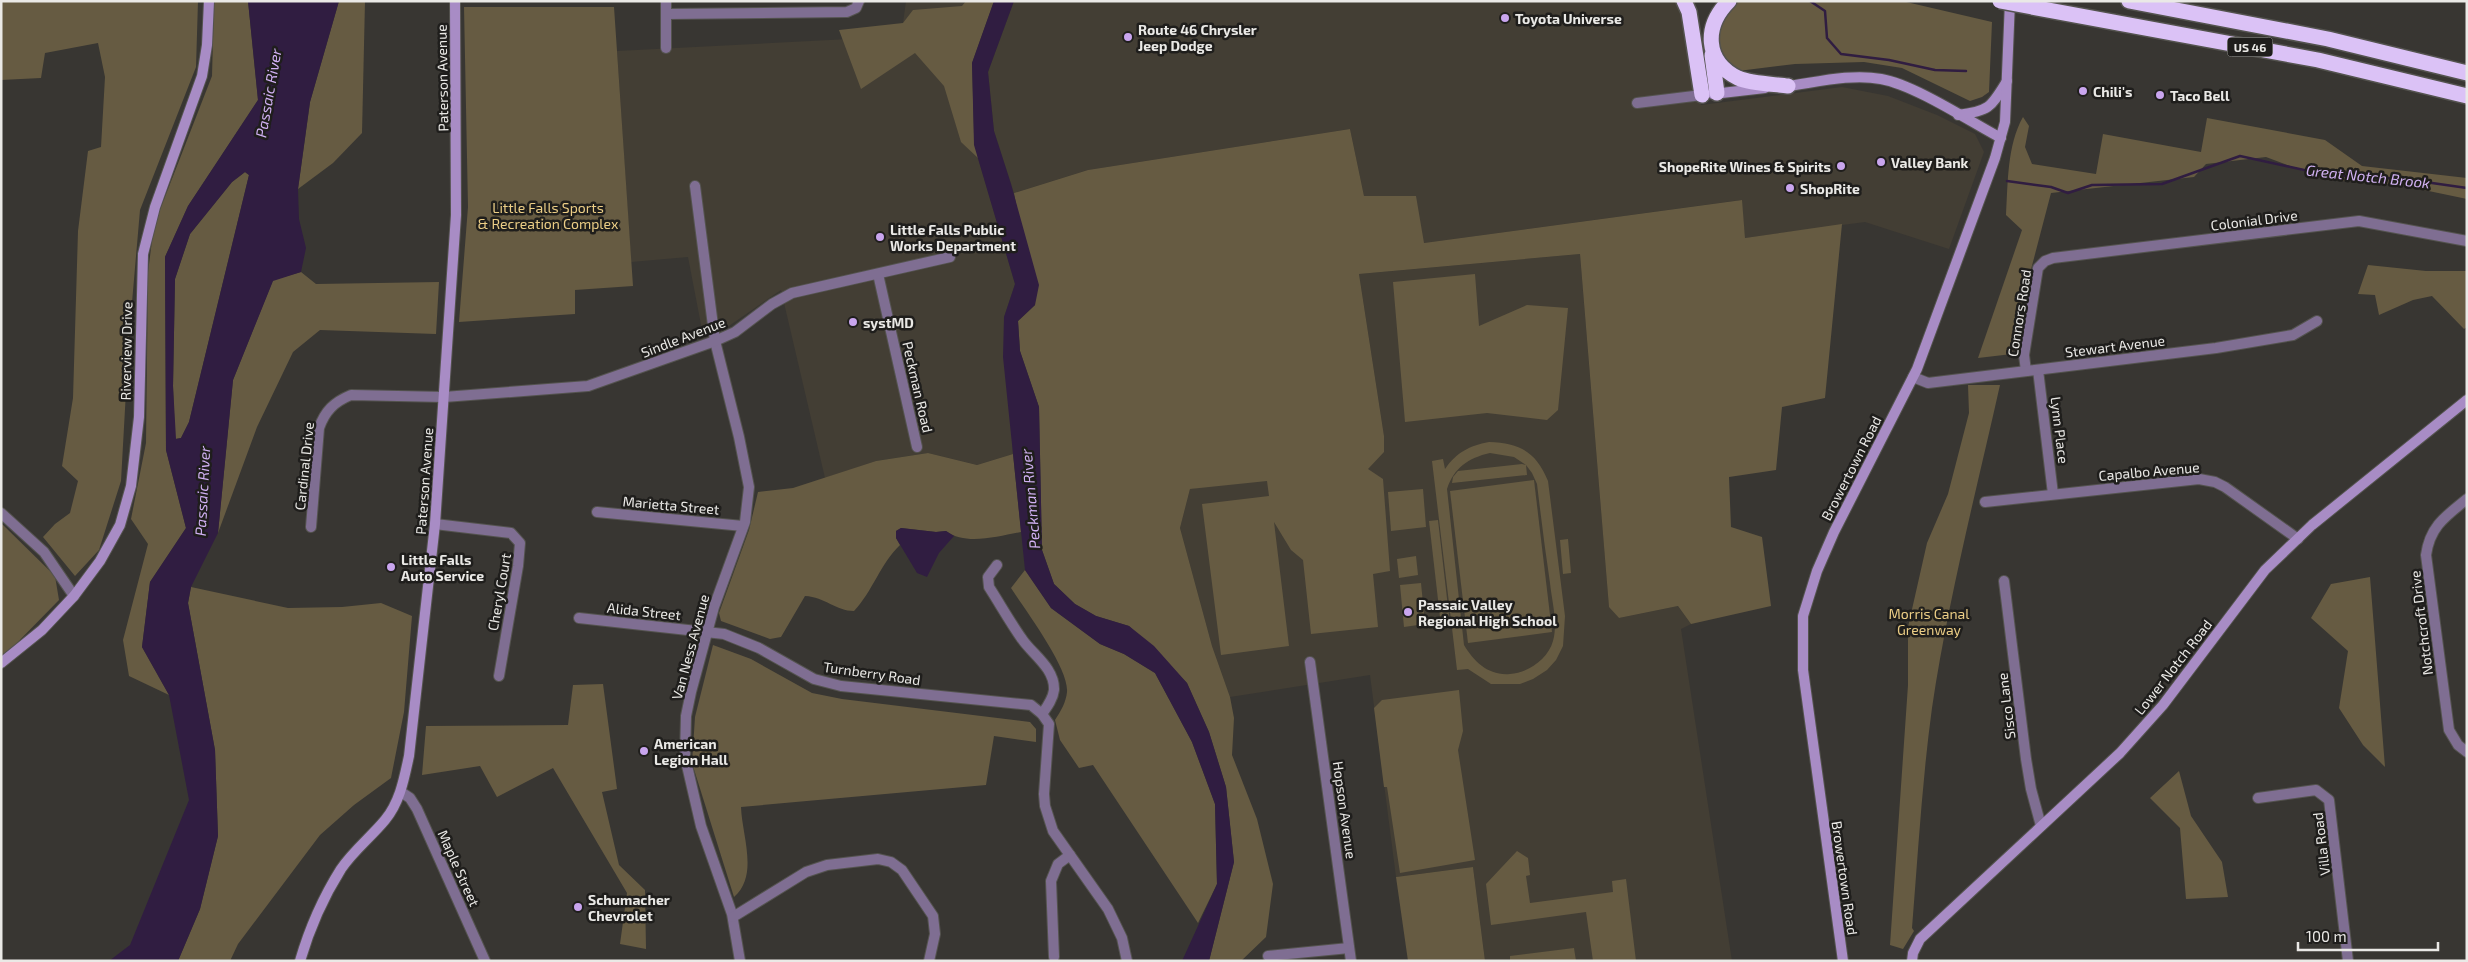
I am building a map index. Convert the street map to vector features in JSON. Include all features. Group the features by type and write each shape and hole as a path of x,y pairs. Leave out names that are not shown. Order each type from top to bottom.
{"highway":[{"path":"1684,1 1688,12 1702,95"},
{"name":"US 46","path":"2000,1 2318,60 2467,96"},
{"name":"US 46","path":"2129,1 2328,39 2467,73"},
{"path":"1717,93 1710,42 1712,26 1728,2"},
{"path":"1710,42 1717,60 1724,70 1740,79 1788,86"}],"street":[{"name":"Riverview Drive","path":"1,663 42,630 74,596 100,561 120,525 131,486 139,417 143,254 155,207 202,76 207,45 209,1"},
{"name":"Paterson Avenue","path":"300,961 319,912 341,869 385,820 400,792 409,756 435,524 457,186 455,1"},
{"path":"666,1 666,48"},
{"path":"666,14 837,12 851,11 856,8 859,1"},
{"name":"Browertown Road","path":"1842,961 1803,670 1803,616 1817,571 1834,532 1913,377 1967,236 2001,138 2005,122 2008,80 2010,1"},
{"path":"1638,103 1850,79 1880,79 1904,86 2001,138"},
{"path":"1958,115 1976,113 1993,105 2008,80"},
{"name":"Van Ness Avenue","path":"696,186 715,342 749,486 743,526 706,631 686,716 685,757 701,826 733,917 740,961"},
{"name":"Colonial Drive","path":"2045,261 2053,258 2358,221 2467,241"},
{"name":"Sindle Avenue","path":"444,397 588,386 715,342 734,332 782,297 950,257"},
{"name":"Connors Road","path":"2026,371 2024,354 2038,268 2045,261"},
{"name":"Peckman Road","path":"878,274 918,447"},
{"name":"Stewart Avenue","path":"1913,377 1928,383 2216,348 2293,336 2317,321"},
{"name":"Lynn Place","path":"2038,370 2054,494"},
{"name":"Cardinal Drive","path":"311,527 319,428 323,418 337,401 351,396 444,397"},
{"name":"Lower Notch Road","path":"1912,961 1913,953 1920,939 2094,778 2163,705 2265,570 2298,539 2467,400"},
{"name":"Capalbo Avenue","path":"1985,502 2152,483 2208,480 2225,487 2298,539"},
{"name":"Notchcroft Drive","path":"2467,499 2439,522 2430,538 2426,555 2448,730 2458,745 2467,752"},
{"name":"Marietta Street","path":"597,512 743,526"},
{"path":"1,513 44,552 74,596"},
{"name":"Cheryl Court","path":"435,524 511,532 520,543 498,676"},
{"path":"996,565 988,577 989,587 1023,641 1044,664 1051,677 1054,689 1042,714 1049,724 1045,806 1053,831 1115,922 1127,961"},
{"name":"Sisco Lane","path":"2004,582 2026,759 2031,789 2041,826"},
{"name":"Alida Street","path":"578,618 706,631"},
{"name":"Turnberry Road","path":"706,631 724,634 759,648 814,680 840,686 1020,703 1031,706 1042,714"},
{"name":"Hopson Avenue","path":"1310,662 1351,961"},
{"name":"Villa Road","path":"2258,798 2316,790 2329,800 2348,961"},
{"name":"Maple Street","path":"400,792 410,798 417,809 485,961"},
{"path":"1054,957 1050,881 1058,864 1070,855"},
{"path":"733,917 806,872 827,865 878,859 891,862 902,870 933,916 935,934 928,961"},
{"path":"1268,956 1349,948"}],"shaded area":[{"path":"906,1 994,1 972,63 974,144 1015,284 1004,317 1013,454 977,465 928,453 876,461 825,478 781,290 723,330 703,335 688,257 631,262 617,51 888,37 903,23"},
{"path":"1014,1 1675,1 1686,20 1691,71 1701,105 1842,87 1888,96 1937,115 1975,134 1984,152 1949,249 1865,222 1745,238 1741,200 1424,243 1364,196 1350,129 1088,170 1014,193 994,131 988,72"},
{"name":"Passaic Valley Regional High School","path":"1580,254 1609,606 1619,618 1678,606 1691,624 1681,629 1732,961 1485,961 1473,867 1396,877 1370,675 1230,697 1212,646 1180,528 1190,489 1384,452 1384,436 1359,274"}],"green space":[{"path":"1,1 198,1 196,67 140,210 129,337 121,481 99,550 75,576 43,537 55,524 70,513 78,481 62,466 73,398 78,231 88,151 101,147 105,77 98,43 45,53 41,78 1,80"},
{"path":"214,1 248,1 258,100 188,206 165,257 166,450 186,528 150,582 142,647 169,695 129,676 123,640 148,544 131,519 146,443 148,272 154,225 212,76"},
{"path":"339,1 365,1 362,133 333,163 298,189 310,102"},
{"path":"966,1 994,1 972,63 974,133 978,158 961,142 944,86 915,53 861,89 839,30 903,23 913,10 962,6"},
{"path":"1739,1 1902,1 1992,22 1989,92 1982,97 1970,101 1902,68 1864,62 1795,64 1738,71 1726,64 1714,46 1716,23 1730,7"},
{"name":"Little Falls Sports & Recreation Complex","path":"464,7 614,7 633,286 575,290 575,314 459,322 468,207"},
{"path":"2023,117 2029,126 2025,147 2032,164 2096,174 2103,134 2201,152 2207,118 2325,140 2362,166 2467,178 2467,199 2400,185 2328,180 2266,157 2206,164 2194,177 2051,193 2022,304 2012,354 1978,358 2022,230 2006,215 2011,152"},
{"path":"1350,129 1364,196 1416,196 1424,243 1742,200 1745,238 1842,224 1825,398 1782,407 1776,470 1729,477 1731,527 1762,537 1771,606 1691,624 1678,606 1619,618 1609,607 1580,254 1359,274 1384,436 1384,452 1368,469 1383,479 1390,571 1373,574 1378,627 1311,634 1303,560 1291,550 1274,522 1289,646 1221,655 1202,504 1269,496 1267,481 1190,489 1180,528 1212,646 1230,697 1234,718 1232,755 1257,819 1273,884 1266,937 1241,961 1209,961 1234,862 1226,787 1209,732 1187,683 1129,626 1096,616 1075,604 1054,584 1042,550 1039,407 1020,351 1018,321 1035,305 1014,193 1088,170"},
{"path":"245,172 249,175 189,422 181,438 175,439 173,386 175,279 190,234 232,182"},
{"path":"2368,265 2426,271 2467,271 2467,327 2464,329 2432,296 2413,300 2379,315 2375,295 2358,294"},
{"path":"301,272 316,284 439,282 436,334 320,330 293,352 257,427 218,533 233,380 273,280"},
{"path":"1475,274 1479,326 1527,305 1568,308 1558,410 1547,420 1487,413 1405,422 1393,282"},
{"name":"Morris Canal Greenway","path":"1968,385 2000,385 1963,546 1932,708 1923,790 1912,928 1914,931 1903,949 1890,945 1908,685 1908,627 1927,543 1948,494 1969,413"},
{"path":"1489,442 1510,444 1526,451 1538,463 1548,481 1565,616 1563,646 1556,660 1547,670 1533,679 1520,684 1491,684 1468,669 1457,670 1432,461 1443,459 1445,469 1459,454 1469,448","holes":["1490,453 1514,457 1526,465 1537,484 1554,612 1555,627 1553,641 1547,654 1530,668 1517,673 1495,673 1477,662 1464,645 1447,489 1454,475 1463,465 1475,458"]},
{"path":"928,453 977,465 1013,454 1021,532 972,539 954,536 946,531 936,532 901,528 896,531 896,538 900,545 893,552 854,611 842,609 819,599 805,596 781,637 770,639 721,621 719,613 749,530 758,492 793,488 876,461"},
{"path":"1526,465 1527,475 1452,483 1453,477 1458,471"},
{"path":"1534,480 1552,632 1468,643 1450,491"},
{"path":"1423,489 1426,527 1391,531 1388,492"},
{"path":"1438,520 1449,616 1440,617 1429,521"},
{"path":"1,523 55,576 59,600 10,650 1,655"},
{"path":"1568,539 1571,573 1563,574 1560,540"},
{"path":"1416,556 1418,575 1399,578 1397,559"},
{"path":"1025,570 1051,608 1100,644 1124,654 1155,673 1192,742 1215,804 1217,884 1198,923 1093,765 1079,768 1060,740 1055,720 1066,699 1066,682 1054,654 1011,588"},
{"path":"2370,577 2385,767 2363,745 2339,708 2348,651 2311,618 2331,584"},
{"path":"1421,583 1425,624 1404,627 1400,585"},
{"path":"191,587 288,608 342,607 381,603 412,616 404,712 391,778 354,805 320,835 238,944 230,961 178,961 200,909 218,836 215,750 188,603"},
{"path":"713,645 751,659 812,693 842,699 1030,722 1036,729 1036,742 994,736 986,785 741,807 747,867 746,878 742,888 734,897 692,763 695,717"},
{"path":"603,684 617,789 602,792 619,865 645,890 646,949 620,944 627,893 553,768 497,797 480,766 422,775 426,726 568,725 573,685"},
{"path":"1459,690 1463,731 1458,750 1475,860 1400,873 1387,787 1384,787 1374,708 1382,700"},
{"path":"2179,771 2191,816 2222,862 2228,897 2186,899 2180,828 2150,798"},
{"path":"1517,851 1528,858 1530,875 1526,876 1530,903 1613,892 1612,881 1626,879 1636,961 1593,961 1586,912 1491,925 1486,884"},
{"path":"1473,867 1485,961 1408,961 1396,877"},
{"path":"1574,948 1576,961 1510,961 1510,956"}],"water":[{"name":"Passaic River","path":"248,1 339,1 310,102 298,189 299,219 306,248 301,272 273,281 233,380 218,533 191,587 188,603 215,750 218,836 200,909 178,961 109,961 130,945 189,800 169,695 142,647 150,582 186,528 166,450 165,257 188,206 258,100","holes":["245,172 249,175 189,422 181,438 176,439 173,386 175,279 190,234 232,182"]},
{"name":"Peckman River","path":"994,1 1014,1 988,72 994,131 1039,285 1035,305 1018,321 1020,351 1039,407 1042,550 1054,584 1075,604 1096,616 1129,626 1154,646 1187,683 1209,732 1226,787 1234,862 1209,961 1182,961 1217,884 1215,804 1192,742 1155,673 1124,654 1100,644 1051,608 1025,570 1003,357 1004,317 1015,284 974,145 972,63"},
{"path":"901,528 936,532 946,531 954,536 939,553 927,577 917,573 896,538 896,531"}],"waterway":[{"path":"1810,1 1825,11 1827,38 1841,54 1889,60 1935,70 1966,71"},
{"name":"Great Notch Brook","path":"2007,181 2051,187 2068,193 2092,185 2162,184 2240,156 2327,175 2404,179 2467,188"}],"place":[{"name":"Toyota Universe","path":"1505,18"},
{"name":"Route 46 Chrysler Jeep Dodge","path":"1128,37"},
{"name":"Chili's","path":"2083,91"},
{"name":"Taco Bell","path":"2160,95"},
{"name":"Valley Bank","path":"1881,162"},
{"name":"ShopeRite Wines & Spirits","path":"1841,166"},
{"name":"ShopRite","path":"1790,188"},
{"name":"Little Falls Public Works Department","path":"880,237"},
{"name":"systMD","path":"853,322"},
{"name":"Little Falls Auto Service","path":"391,567"},
{"name":"Passaic Valley Regional High School","path":"1408,612"},
{"name":"American Legion Hall","path":"644,751"},
{"name":"Schumacher Chevrolet","path":"578,907"}]}
